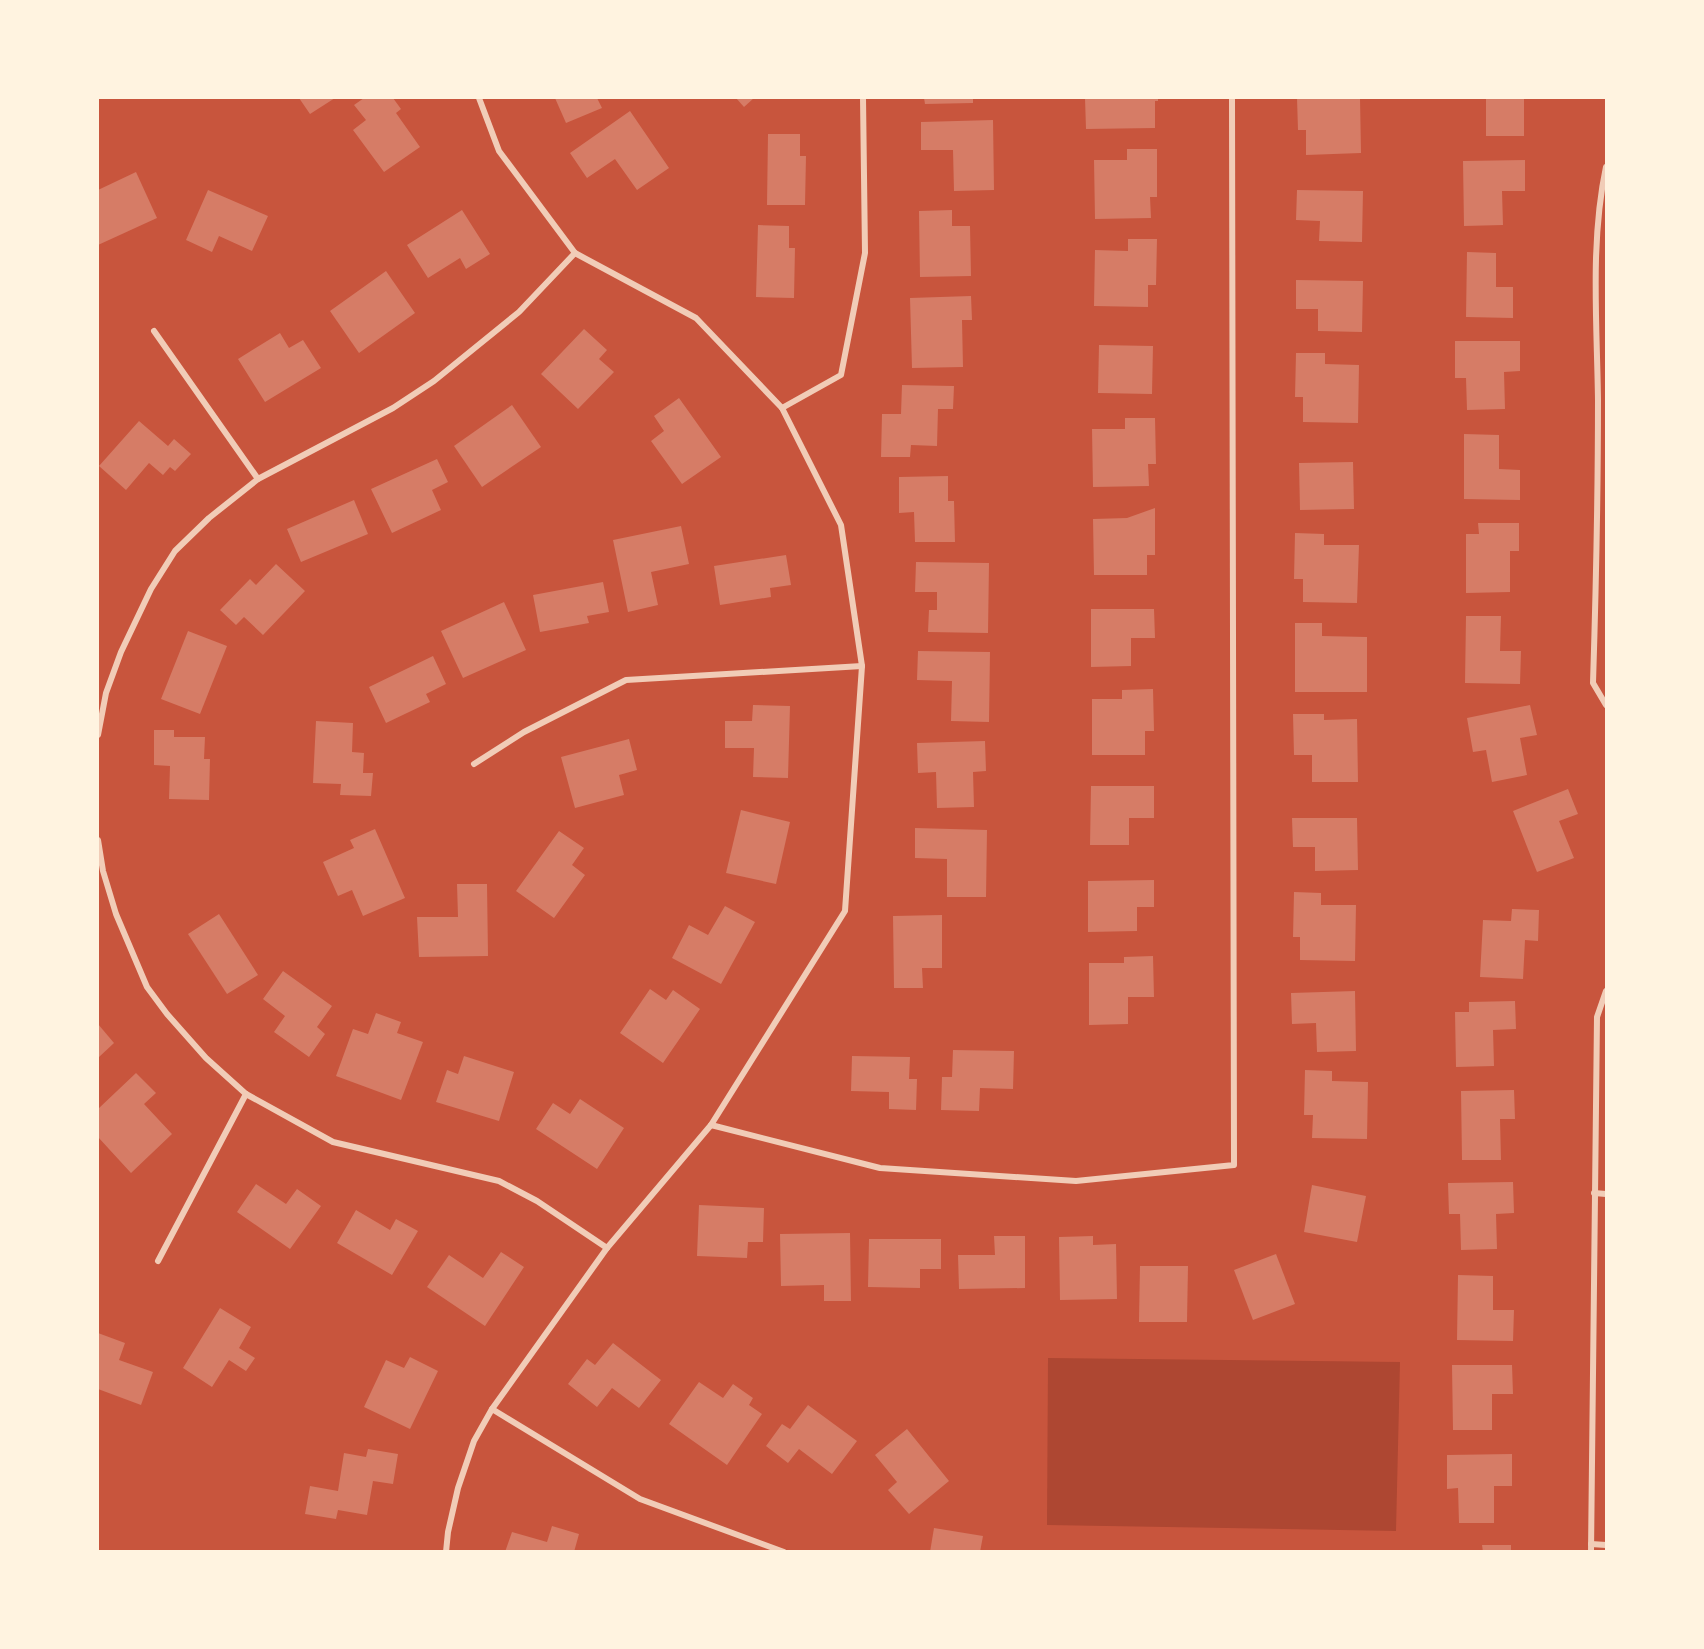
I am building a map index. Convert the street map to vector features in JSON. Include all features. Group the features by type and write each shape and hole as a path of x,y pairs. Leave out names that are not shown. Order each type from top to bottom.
{"street":[{"path":"446,1551 458,1488 474,1442 492,1409 607,1248 711,1125 845,912 862,666 841,525 782,408 696,318 575,253 499,151 478,98"},
{"path":"782,408 841,375 865,253 863,98"},
{"path":"711,1125 880,1168 892,1169 1076,1181 1234,1165 1232,98"},
{"path":"1606,167 1601,192 1597,263 1598,477 1593,683 1606,705"},
{"path":"98,735 106,693 121,652 152,589 176,551 209,518 258,479 393,408 434,381 519,312 575,253"},
{"path":"153,331 258,479"},
{"path":"474,764 524,732 626,680 862,666"},
{"path":"98,840 103,872 116,914 147,987 166,1014 206,1058 246,1094 333,1142 499,1181 537,1201 607,1248"},
{"path":"1606,991 1597,1017 1591,1548 1606,1545"},
{"path":"158,1260 246,1094"},
{"path":"1594,1193 1606,1194"},
{"path":"492,1409 640,1499 784,1551"}],"shaded area":[{"path":"1048,1358 1400,1362 1396,1531 1047,1525"}],"building":[{"path":"299,98 335,98 310,114"},
{"path":"364,98 393,98 401,109 396,113 420,147 384,172 353,130 366,120 354,105"},
{"path":"555,98 597,98 602,108 566,123"},
{"path":"736,98 754,98 744,107"},
{"path":"924,98 973,98 973,103 925,104"},
{"path":"1085,98 1158,98 1158,101 1155,101 1155,128 1086,129"},
{"path":"1297,98 1360,98 1361,153 1306,155 1306,130 1298,130"},
{"path":"1486,98 1524,98 1524,136 1486,136"},
{"path":"630,111 669,168 637,190 615,159 587,178 570,153"},
{"path":"993,120 994,190 954,191 953,150 921,150 921,122"},
{"path":"768,134 800,134 800,156 806,156 805,205 767,205"},
{"path":"1127,149 1157,149 1157,197 1150,197 1151,218 1095,219 1094,160 1127,160"},
{"path":"1525,160 1525,191 1502,191 1503,225 1464,226 1463,161"},
{"path":"136,172 157,218 98,245 98,190"},
{"path":"208,190 268,216 252,251 219,236 212,252 186,240"},
{"path":"1297,190 1363,191 1362,242 1319,241 1320,221 1296,220"},
{"path":"462,210 490,254 466,269 460,258 428,278 407,245"},
{"path":"952,210 952,226 970,226 971,276 920,277 919,211"},
{"path":"758,225 789,226 789,248 795,248 794,298 756,297"},
{"path":"1128,239 1157,239 1156,285 1148,285 1148,307 1094,306 1095,250 1128,251"},
{"path":"1467,252 1496,253 1496,287 1513,287 1513,318 1466,317"},
{"path":"386,271 415,313 359,353 330,311"},
{"path":"1296,280 1363,281 1362,332 1318,331 1318,309 1296,309"},
{"path":"971,296 972,320 962,320 963,367 912,368 910,298"},
{"path":"584,329 607,350 599,359 614,372 578,409 541,374"},
{"path":"280,333 289,348 303,340 321,368 265,402 238,359"},
{"path":"1455,341 1520,341 1520,371 1504,372 1505,409 1467,410 1466,378 1455,378"},
{"path":"1099,345 1153,346 1152,394 1098,393"},
{"path":"1296,353 1325,353 1325,364 1359,365 1358,423 1303,422 1303,397 1295,397"},
{"path":"902,385 954,386 953,409 938,409 937,446 911,445 910,457 881,457 882,414 901,414"},
{"path":"679,398 721,457 682,484 651,441 664,431 654,416"},
{"path":"512,405 541,447 482,487 454,446"},
{"path":"1125,418 1155,418 1156,464 1148,464 1149,486 1093,487 1092,429 1125,429"},
{"path":"139,421 168,446 174,439 191,454 175,471 170,467 163,475 149,463 126,490 99,466"},
{"path":"1464,434 1499,435 1499,469 1520,470 1520,500 1464,499"},
{"path":"437,459 448,482 432,490 441,510 392,533 371,489"},
{"path":"1353,462 1354,509 1300,510 1299,463"},
{"path":"948,476 948,501 954,501 955,542 915,542 914,512 899,513 899,477"},
{"path":"354,500 368,534 301,562 287,529"},
{"path":"1155,508 1155,555 1147,555 1147,575 1094,575 1093,519 1127,518"},
{"path":"1478,523 1519,523 1519,551 1510,551 1510,592 1466,593 1466,534 1479,534"},
{"path":"681,526 689,564 651,572 658,605 628,612 613,540"},
{"path":"1295,533 1324,534 1324,545 1359,545 1357,603 1303,602 1303,579 1294,579"},
{"path":"786,555 791,585 770,588 771,597 720,605 714,566"},
{"path":"916,562 989,563 988,633 928,632 929,610 937,610 937,592 915,592"},
{"path":"276,564 305,591 263,635 244,617 236,625 220,610 250,579 256,585"},
{"path":"603,582 609,612 587,616 589,623 540,632 533,595"},
{"path":"504,602 526,650 463,678 441,631"},
{"path":"1091,609 1154,609 1155,638 1131,638 1131,666 1091,667"},
{"path":"1466,616 1501,616 1500,651 1521,651 1520,684 1465,683"},
{"path":"1295,623 1322,623 1322,636 1367,637 1367,692 1295,692"},
{"path":"188,631 227,646 200,714 161,699"},
{"path":"918,651 990,652 989,722 951,721 952,681 917,680"},
{"path":"433,656 446,684 426,694 430,702 386,723 369,687"},
{"path":"1153,689 1154,731 1145,731 1145,755 1092,755 1092,699 1122,699 1122,690"},
{"path":"753,705 790,706 788,778 753,777 754,748 725,748 725,721 752,721"},
{"path":"1530,705 1537,735 1520,738 1527,775 1492,782 1486,750 1473,752 1467,718"},
{"path":"1293,714 1324,714 1324,720 1357,719 1358,782 1312,782 1312,755 1294,755"},
{"path":"316,721 353,723 352,752 364,753 363,773 373,773 371,796 340,795 341,784 313,783"},
{"path":"154,730 174,730 174,737 205,737 204,759 210,759 209,800 169,799 170,766 154,765"},
{"path":"629,739 637,770 619,775 624,795 575,808 561,757"},
{"path":"985,741 986,771 973,772 974,807 937,808 936,772 918,773 917,743"},
{"path":"1091,786 1154,786 1154,818 1129,818 1129,845 1090,845"},
{"path":"1568,789 1578,814 1559,821 1574,858 1537,872 1513,811"},
{"path":"741,810 790,822 776,884 726,873"},
{"path":"1292,818 1357,818 1358,870 1315,871 1315,847 1293,847"},
{"path":"915,828 987,830 986,897 947,897 947,859 915,858"},
{"path":"375,829 405,898 363,916 352,890 338,896 323,862 354,848 350,840"},
{"path":"559,831 584,848 572,865 585,875 554,918 516,891"},
{"path":"1154,880 1154,907 1137,907 1137,931 1088,932 1088,881"},
{"path":"457,884 487,884 488,956 419,957 417,917 458,917"},
{"path":"1294,892 1321,893 1321,905 1356,905 1355,961 1300,960 1300,937 1293,937"},
{"path":"725,906 755,922 721,984 672,958 689,925 708,935"},
{"path":"1512,909 1539,910 1538,941 1525,940 1523,979 1480,977 1483,920 1511,921"},
{"path":"219,914 258,975 227,994 188,934"},
{"path":"942,915 942,968 922,968 923,988 894,988 893,916"},
{"path":"1153,956 1154,997 1128,997 1128,1024 1089,1025 1089,963 1124,963 1124,957"},
{"path":"283,971 332,1006 317,1027 325,1034 309,1057 274,1032 285,1016 263,999"},
{"path":"650,989 666,1000 673,990 700,1009 663,1063 620,1033"},
{"path":"1355,991 1356,1051 1317,1052 1316,1023 1292,1024 1291,993"},
{"path":"1515,1001 1516,1029 1493,1030 1494,1066 1456,1067 1455,1012 1469,1012 1469,1002"},
{"path":"376,1013 401,1022 397,1033 423,1042 401,1100 336,1076 353,1029 368,1034"},
{"path":"98,1024 114,1043 98,1058"},
{"path":"953,1050 1014,1051 1013,1089 980,1088 979,1111 941,1110 942,1077 952,1077"},
{"path":"464,1056 514,1072 499,1121 436,1102 447,1070 458,1074"},
{"path":"852,1056 910,1057 909,1079 917,1079 916,1110 889,1109 889,1092 851,1091"},
{"path":"1305,1070 1332,1071 1332,1081 1368,1082 1367,1139 1312,1138 1313,1115 1304,1115"},
{"path":"136,1073 156,1093 144,1104 172,1134 131,1173 98,1137 98,1109"},
{"path":"1514,1090 1515,1119 1500,1119 1501,1160 1462,1160 1461,1091"},
{"path":"580,1099 624,1128 597,1169 536,1129 553,1103 570,1114"},
{"path":"1513,1182 1514,1213 1496,1214 1497,1249 1461,1250 1460,1214 1449,1214 1448,1183"},
{"path":"256,1184 286,1204 297,1189 321,1206 290,1249 237,1212"},
{"path":"1312,1185 1366,1196 1357,1242 1304,1232"},
{"path":"699,1205 764,1208 763,1242 748,1242 747,1258 697,1256"},
{"path":"356,1210 390,1230 396,1219 418,1231 392,1275 337,1243"},
{"path":"850,1233 851,1301 824,1301 824,1285 781,1286 780,1234"},
{"path":"994,1236 1025,1236 1025,1288 959,1289 958,1255 995,1255"},
{"path":"1093,1236 1093,1245 1116,1244 1117,1299 1060,1300 1059,1237"},
{"path":"869,1239 941,1239 941,1269 920,1269 920,1288 868,1287"},
{"path":"501,1252 524,1267 485,1326 427,1287 449,1255 483,1278"},
{"path":"1276,1254 1295,1304 1253,1320 1234,1270"},
{"path":"1140,1266 1188,1266 1187,1322 1139,1322"},
{"path":"1458,1275 1493,1276 1493,1310 1514,1310 1513,1341 1457,1340"},
{"path":"220,1308 251,1327 239,1348 255,1358 246,1371 229,1360 212,1387 183,1368"},
{"path":"98,1333 125,1343 119,1360 153,1372 141,1405 98,1389"},
{"path":"613,1343 661,1380 639,1408 612,1388 597,1407 568,1384 587,1359 595,1365"},
{"path":"410,1357 438,1371 410,1429 364,1407 386,1360 404,1368"},
{"path":"1452,1365 1512,1365 1513,1394 1492,1394 1492,1430 1453,1430"},
{"path":"699,1382 723,1398 733,1384 753,1398 749,1405 762,1414 727,1465 669,1424"},
{"path":"808,1405 857,1441 832,1474 799,1449 788,1463 766,1446 782,1424 790,1429"},
{"path":"907,1429 949,1481 909,1514 888,1490 897,1482 875,1455"},
{"path":"368,1449 398,1454 393,1484 373,1481 367,1515 338,1510 336,1519 305,1514 310,1486 338,1491 344,1453 366,1457"},
{"path":"1512,1454 1512,1486 1494,1486 1494,1523 1459,1523 1458,1488 1447,1489 1447,1455"},
{"path":"552,1526 579,1534 574,1552 505,1552 512,1532 547,1542"},
{"path":"934,1528 983,1536 980,1552 930,1552"},
{"path":"1482,1545 1511,1545 1511,1552 1483,1552"}]}
